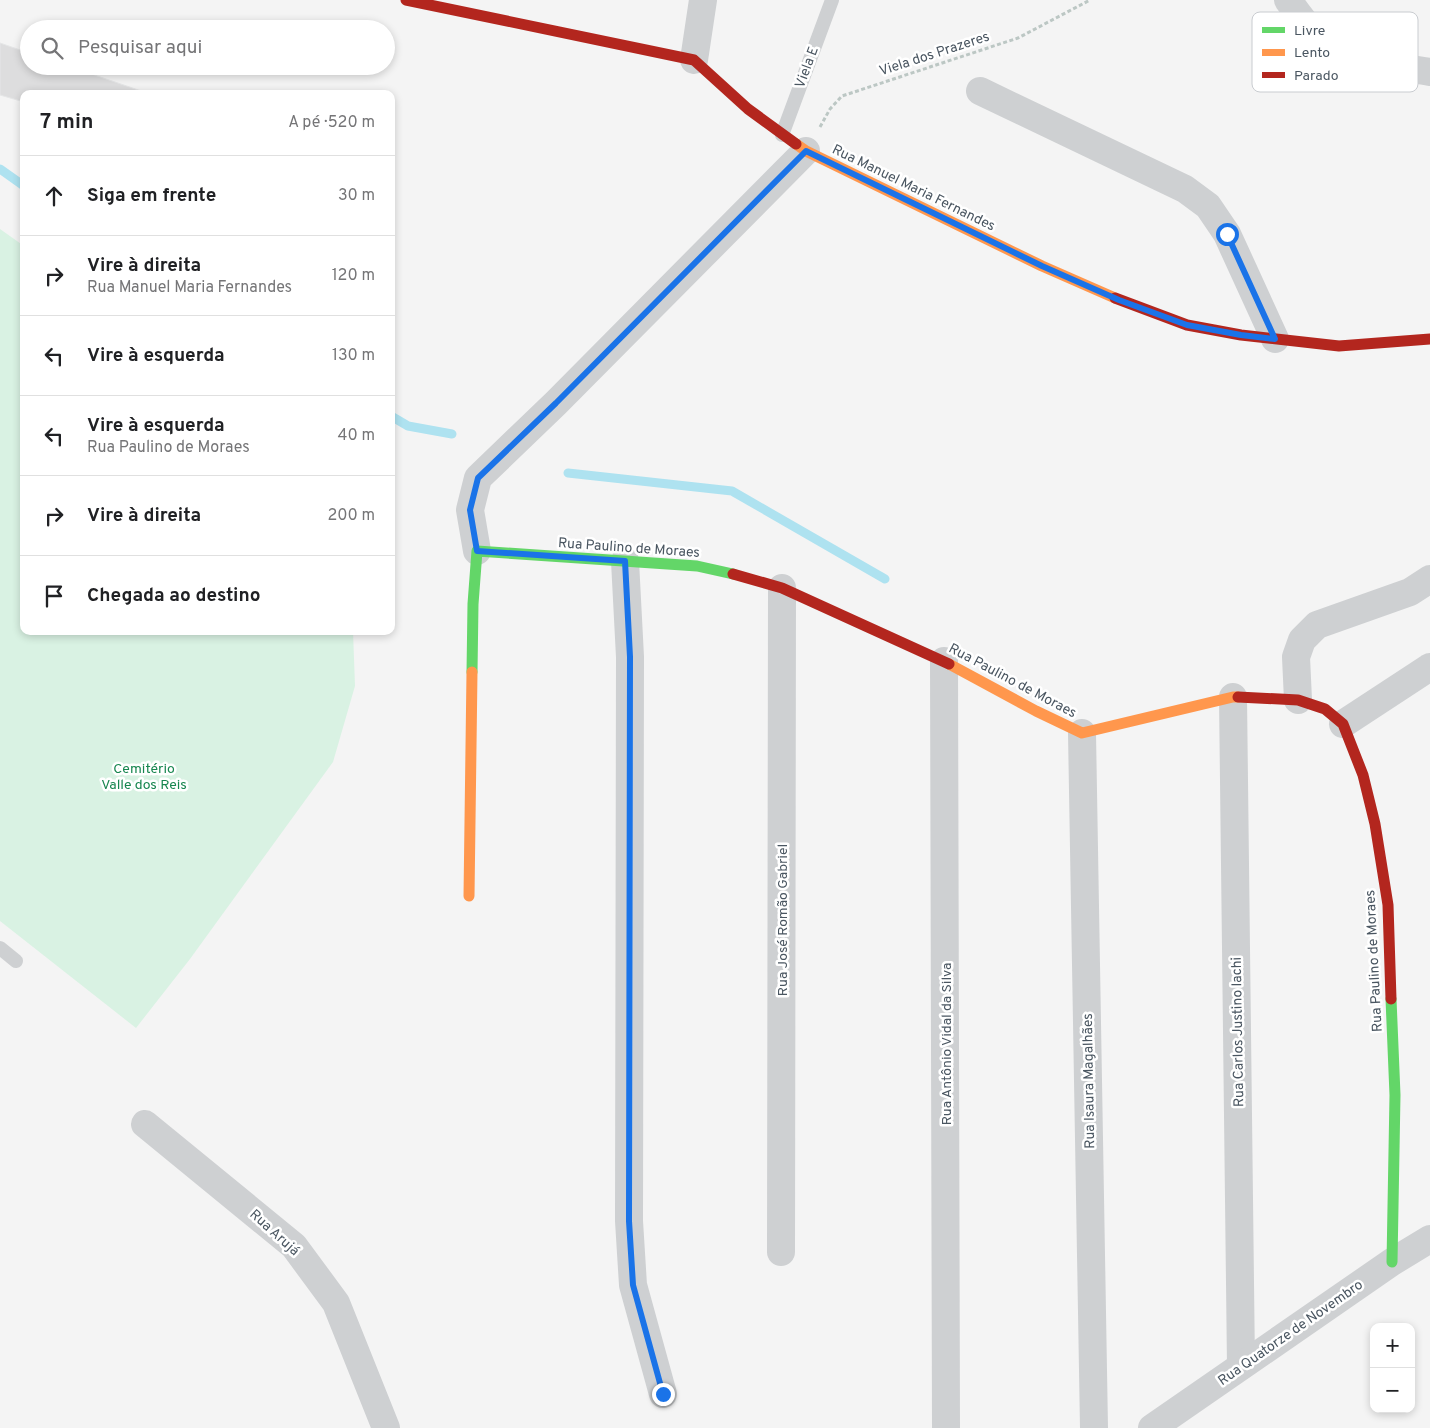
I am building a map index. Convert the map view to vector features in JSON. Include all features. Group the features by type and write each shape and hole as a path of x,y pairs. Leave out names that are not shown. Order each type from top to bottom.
{"street":[{"path":"406,0 694,60 703,0"},
{"path":"1288,0 1297,12"},
{"name":"Rua Manuel Maria Fernandes","path":"694,60 748,109 806,151 1042,266 1119,300 1187,325 1241,335 1339,346 1430,339"},
{"path":"980,91 1185,189 1208,206 1227,234 1275,339"},
{"path":"469,896 473,604 477,551 470,510 478,478 556,403 806,151"},
{"name":"Rua Paulino de Moraes","path":"477,551 697,566 782,588 944,661 1036,711 1082,733 1233,697 1298,700 1326,709 1343,724 1363,775 1375,824 1388,905 1395,1095 1392,1262"},
{"path":"625,561 630,657 629,1221 633,1285 663,1394"},
{"path":"1298,700 1296,657 1302,640 1317,625 1410,592 1430,579"},
{"name":"Rua José Romão Gabriel","path":"782,588 782,1252"},
{"name":"Rua Antônio Vidal da Silva","path":"944,661 946,1428"},
{"path":"1343,724 1430,667"},
{"name":"Rua Carlos Justino Iachi","path":"1233,697 1241,1366"},
{"name":"Rua Isaura Magalhães","path":"1082,733 1094,1428"},
{"name":"Rua Arujá","path":"145,1124 294,1246 336,1303 386,1428"},
{"name":"Rua Quatorze de Novembro","path":"1152,1428 1392,1262 1430,1239"}],"lane":[{"name":"Viela E","path":"782,135 832,0"},
{"path":"0,948 16,961"}],"path":[{"name":"Viela dos Prazeres","path":"806,151 830,109 842,96 1018,38 1090,0"}],"green space":[{"name":"Cemitério Valle dos Reis","path":"0,229 20,243 20,635 353,635 355,686 333,762 190,959 136,1028 0,921"}],"building":[{"path":"0,43 20,50 20,75 94,75 138,90 20,90 20,101 0,95"}],"waterway":[{"path":"0,169 20,183"},
{"path":"395,418 408,426 452,434"},
{"path":"568,473 732,491 885,579"}],"traffic: fast":[{"path":"472,672 473,604 477,551 697,566 733,574"},
{"path":"1391,999 1395,1095 1392,1262"}],"traffic: slow":[{"path":"796,144 806,151 1042,266 1115,298"},
{"path":"949,664 1036,711 1082,733 1238,697"},
{"path":"469,896 472,672"}],"traffic: jam":[{"path":"406,0 694,60 748,109 796,144"},
{"path":"1115,298 1187,325 1241,335 1339,346 1430,339"},
{"path":"733,574 782,588 949,664"},
{"path":"1238,697 1298,700 1325,709 1343,724 1363,775 1375,824 1388,905 1391,999"}],"route":[{"path":"663,1394 633,1285 629,1221 630,657 625,561 477,551 470,510 478,478 556,403 806,151 1042,266 1119,300 1187,325 1275,339 1227,234"}]}
